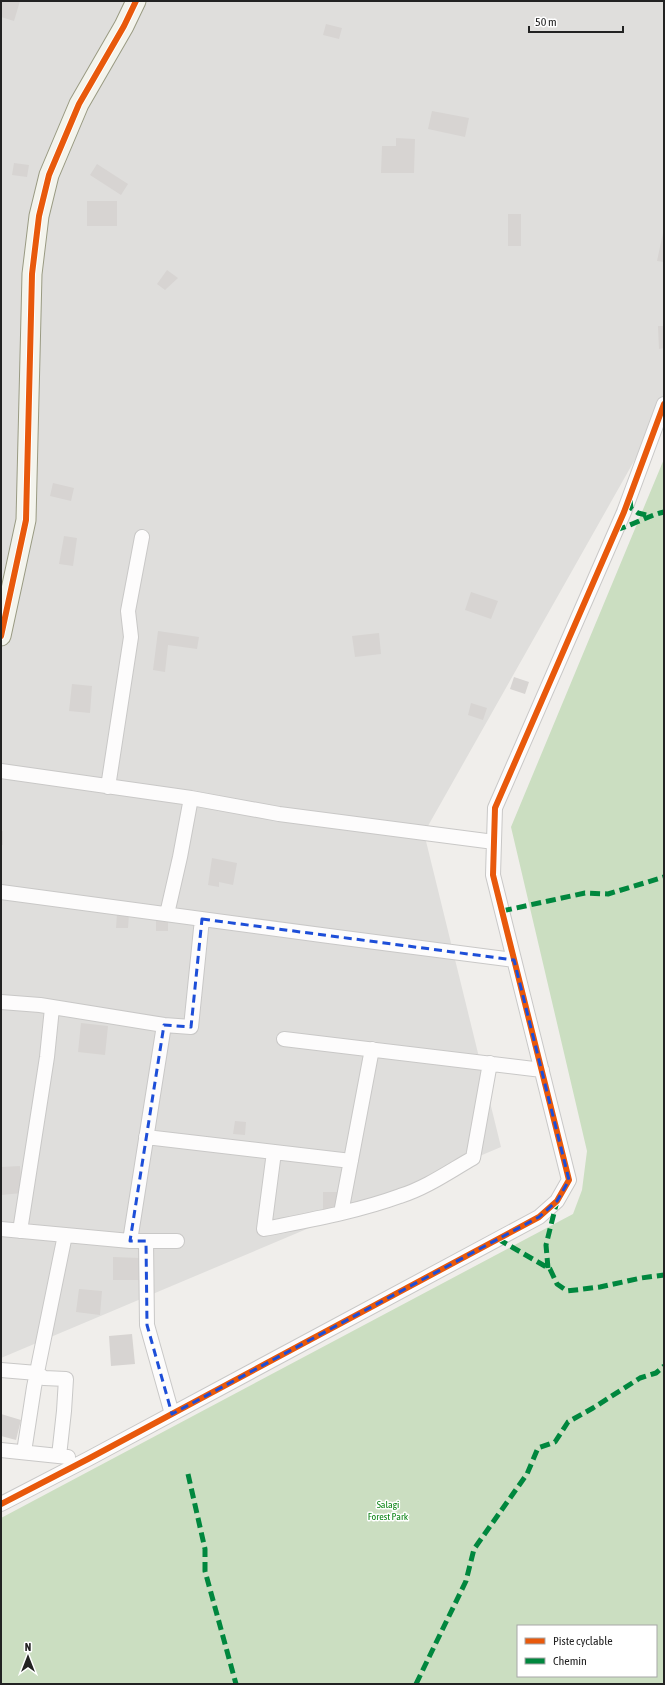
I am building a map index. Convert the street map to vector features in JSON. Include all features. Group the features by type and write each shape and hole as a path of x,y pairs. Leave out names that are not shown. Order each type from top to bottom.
{"street":[{"path":"1,636 26,520 32,274 39,216 49,174 79,104 124,26 136,1"},
{"path":"1,1504 88,1459 539,1217 557,1201 569,1180 493,875 495,808 624,512 664,404"},
{"path":"108,786 131,638 128,611 142,537"},
{"path":"1,771 191,798 279,814 494,842"},
{"path":"167,914 191,798"},
{"path":"1,892 514,960"},
{"path":"1,1002 40,1005 164,1025 191,1027 202,919"},
{"path":"20,1231 47,1057 52,1008"},
{"path":"130,1241 164,1025"},
{"path":"284,1039 542,1070"},
{"path":"341,1213 372,1049"},
{"path":"274,1152 264,1229 341,1213 401,1196 439,1178 473,1158 490,1063"},
{"path":"146,1137 351,1161"},
{"path":"1,1229 130,1241 177,1241"},
{"path":"24,1452 37,1373 65,1235"},
{"path":"146,1241 147,1325 172,1414"},
{"path":"1,1370 37,1373 44,1378 66,1379 59,1456"},
{"path":"1,1450 88,1459"}],"highlighted area":[{"path":"202,919 514,960 569,1180 557,1201 539,1217 172,1414 147,1325 146,1241 130,1241 164,1025 191,1027"}],"shaded area":[{"path":"1,1 664,1 664,408 424,833 501,1147 1,1358"}],"green space":[{"name":"Salagi Forest Park","path":"664,459 664,1684 1,1684 1,1518 573,1214 582,1190 587,1151 511,827"}],"building":[{"path":"1,1 20,1 14,21 1,17"},
{"path":"326,24 342,28 339,39 323,35"},
{"path":"432,111 469,118 465,137 428,129"},
{"path":"396,138 415,139 414,173 381,173 382,146 396,146"},
{"path":"14,163 29,165 27,177 12,175"},
{"path":"97,164 128,184 121,195 90,175"},
{"path":"87,201 117,201 117,226 87,226"},
{"path":"508,214 521,214 521,246 508,246"},
{"path":"664,233 664,262 657,261"},
{"path":"167,270 178,278 165,290 157,284"},
{"path":"658,326 664,326 664,348 659,349"},
{"path":"53,483 74,488 71,501 50,496"},
{"path":"64,536 77,538 73,566 59,564"},
{"path":"471,592 498,601 491,619 465,610"},
{"path":"158,631 199,637 197,649 168,645 165,672 153,670"},
{"path":"379,633 381,654 355,657 352,636"},
{"path":"514,677 529,682 525,694 510,689"},
{"path":"72,684 92,686 90,713 69,711"},
{"path":"471,703 487,708 483,720 468,715"},
{"path":"1,831 3,831 3,845 1,845"},
{"path":"212,858 237,863 233,885 219,882 219,887 208,885"},
{"path":"117,914 129,914 128,928 116,928"},
{"path":"156,917 168,917 168,931 156,931"},
{"path":"81,1023 108,1026 105,1055 78,1052"},
{"path":"235,1121 246,1122 245,1135 233,1134"},
{"path":"20,1166 22,1193 1,1195 1,1167"},
{"path":"323,1192 338,1192 338,1209 323,1209"},
{"path":"113,1257 140,1258 140,1280 113,1280"},
{"path":"79,1289 102,1291 100,1315 76,1312"},
{"path":"132,1334 135,1364 111,1366 109,1336"},
{"path":"1,1414 21,1420 16,1440 1,1436"}],"marked path":[{"path":"630,500 631,508 638,513 650,516"},
{"path":"616,530 664,512"},
{"path":"502,911 585,893 608,894 664,877"},
{"path":"548,1268 546,1245 557,1201"},
{"path":"498,1239 550,1269 557,1284 567,1291 600,1287 641,1278 664,1275"},
{"path":"416,1684 466,1581 474,1549 527,1474 538,1448 555,1442 568,1422 640,1378 656,1373 664,1366"},
{"path":"188,1474 205,1549 205,1571 236,1684"}],"cycle path":[{"path":"1,636 26,520 32,274 39,216 49,175 79,104 124,26 136,1"},
{"path":"1,1504 88,1459 539,1217 557,1201 569,1180 493,875 495,808 624,512 664,404"}]}
